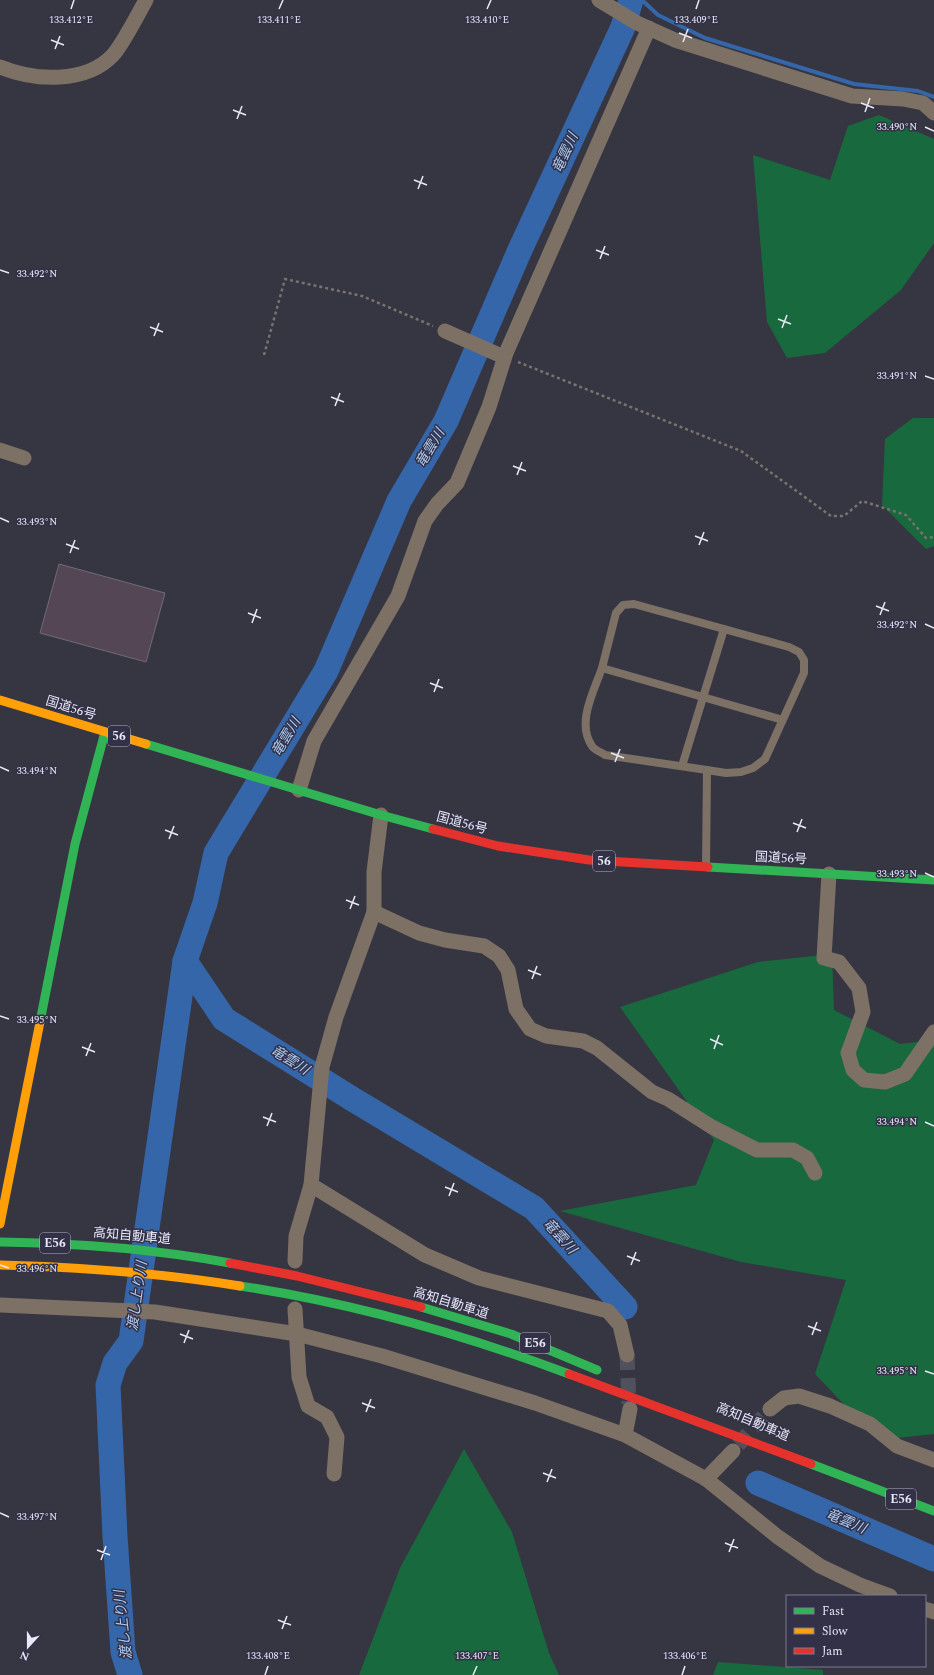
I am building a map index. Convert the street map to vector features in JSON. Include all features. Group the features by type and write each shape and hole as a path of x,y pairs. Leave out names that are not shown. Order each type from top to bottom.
{"main road":[{"name":"国道56号","path":"0,700 381,815 498,846 589,860 934,880"},
{"path":"0,1224 2,1206 75,844 105,732"},
{"name":"高知自動車道","path":"0,1242 110,1245 184,1254 283,1272 414,1304 535,1343 607,1374"},
{"name":"高知自動車道","path":"0,1266 105,1269 178,1276 278,1291 411,1322 527,1358 934,1511"},
{"name":"高知自動車道","path":"673,1402 869,1486"}],"street":[{"path":"0,68 33,76 70,76 94,70 113,55 146,0"},
{"path":"599,0 616,12 675,40 852,96 903,99 923,103 934,113"},
{"path":"300,790 314,741 398,596 425,522 437,504 457,483 489,407 504,357 643,25"},
{"path":"445,331 504,357"},
{"path":"0,450 24,458"},
{"path":"295,1261 296,1236 311,1185 322,1067 336,1017 374,912 374,872 381,815"},
{"path":"830,874 824,958 839,962 859,988 863,1012 848,1053 853,1070 864,1080 885,1082 905,1074 934,1032"},
{"path":"374,912 419,933 445,940 484,946 499,956 508,970 516,1009 530,1029 546,1036 582,1041 597,1048 652,1092 668,1099 712,1127 757,1150 793,1150 807,1158 815,1173"},
{"path":"311,1185 432,1258 479,1278 608,1311 620,1325 627,1355"},
{"path":"0,1305 155,1312 297,1334 389,1358 535,1403 625,1434 706,1479 778,1537 820,1566 860,1585 887,1595"},
{"path":"295,1309 299,1377 308,1406 327,1417 337,1437 334,1474"},
{"path":"770,1409 784,1398 799,1396 830,1406 870,1424 897,1446 934,1460"},
{"path":"625,1434 630,1409"},
{"path":"706,1479 733,1451"}],"lane":[{"path":"634,604 789,647 799,652 804,660 804,673 765,759 753,768 726,773 605,755 592,747 585,731 587,716 602,668 616,613 623,605 634,604"},
{"path":"682,766 724,629"},
{"path":"602,668 783,720"},
{"path":"706,867 707,770"}],"path":[{"path":"264,355 285,279 362,296 445,331"},
{"path":"504,357 741,451 831,516 844,516 862,501 906,514 926,538 934,537"}],"green space":[{"path":"879,115 934,139 934,243 901,290 825,353 787,358 767,322 753,155 830,180 848,126"},
{"path":"913,418 934,418 934,546 926,549 882,505 885,439"},
{"path":"832,954 834,1010 900,1044 934,1040 934,1434 878,1440 815,1374 846,1280 741,1262 560,1211 696,1185 714,1140 620,1007 758,962"},
{"path":"464,1449 512,1532 549,1653 559,1675 359,1675 400,1568"},
{"path":"718,1662 823,1670 823,1675 713,1675"}],"building":[{"path":"59,564 165,593 146,662 40,633"}],"waterway":[{"name":"竜雲川","path":"130,1675 123,1652 115,1536 108,1385 115,1363 131,1341 185,961 205,903 216,853 326,671 399,501 446,421 519,252 623,27 631,0"},
{"path":"642,0 658,15 705,38 854,84 918,91 934,97"},
{"name":"竜雲川","path":"185,961 224,1019 354,1100 534,1208 625,1307"},
{"name":"竜雲川","path":"758,1483 934,1559"}],"tunnel":[{"path":"627,1355 629,1404"},
{"path":"738,1445 770,1409"}],"traffic: fast":[{"path":"40,1022 75,844 105,732"},
{"path":"146,744 381,815 433,829"},
{"path":"708,867 934,880"},
{"path":"0,1242 58,1244 144,1250 230,1263"},
{"path":"240,1286 324,1301 407,1321 529,1359 569,1374"},
{"path":"421,1307 511,1334 597,1370"},
{"path":"811,1464 934,1511"}],"traffic: slow":[{"path":"0,700 146,744"},
{"path":"0,1224 40,1022"},
{"path":"0,1265 120,1271 210,1281 240,1286"}],"traffic: jam":[{"path":"433,829 498,846 589,860 708,867"},
{"path":"230,1263 297,1276 421,1307"},
{"path":"569,1374 811,1464"}],"water label":[{"name":"渡し上り川","path":"137,1296"},
{"name":"渡し上り川","path":"123,1625"}]}
